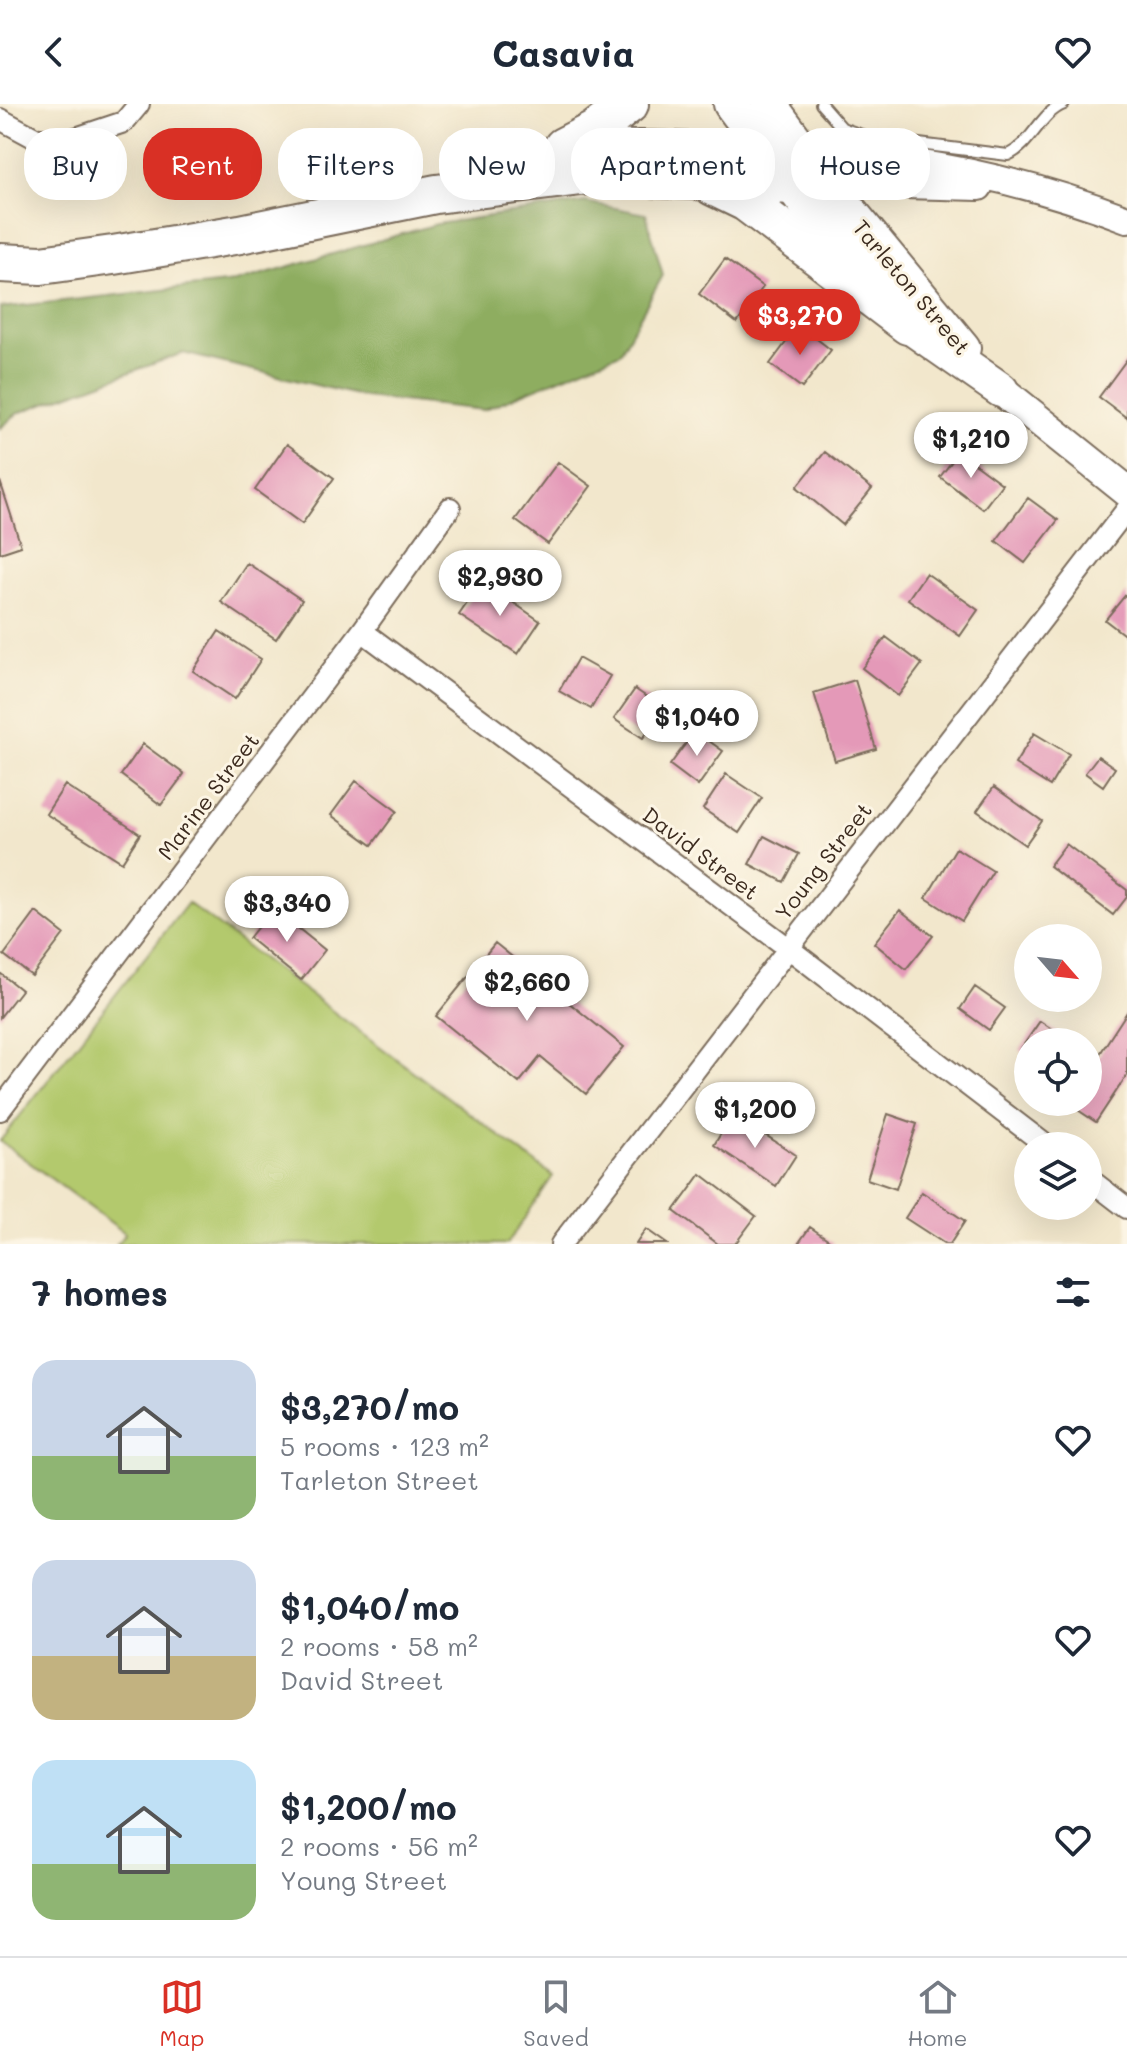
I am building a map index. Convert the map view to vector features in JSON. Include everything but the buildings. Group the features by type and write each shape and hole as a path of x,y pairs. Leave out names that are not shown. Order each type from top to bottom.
{"highway":[{"path":"555,150 594,131 629,104"},
{"name":"Tarleton Street","path":"731,104 749,128"},
{"name":"Tarleton Street","path":"769,104 791,143"},
{"path":"0,263 41,265 240,234 436,194 571,177"},
{"path":"741,200 908,325"},
{"name":"Tarleton Street","path":"825,200 908,325 1001,390"},
{"name":"Tarleton Street","path":"831,200 1001,390"},
{"path":"0,242 85,243 240,234"}],"main road":[{"name":"Tarleton Street","path":"1001,390 1127,491"}],"street":[{"path":"0,119 37,139 73,139 124,122 139,104"},
{"path":"930,164 983,175 1127,219"},
{"path":"930,184 1030,190"},
{"name":"Marine Street","path":"0,1110 362,631 450,508"},
{"name":"Young Street","path":"561,1244 1127,509"},
{"name":"David Street","path":"362,631 787,947 1029,1132"},
{"path":"1102,1189 1127,1208"}],"lane":[{"path":"821,104 842,128 870,138 1008,155 1022,148 1058,104"}],"green space":[{"path":"585,202 646,214 663,275 620,353 483,410 365,397 183,353 18,413 0,428 0,308 235,282 437,224"},
{"path":"188,903 553,1176 507,1244 117,1244 125,1233 0,1141"}]}
